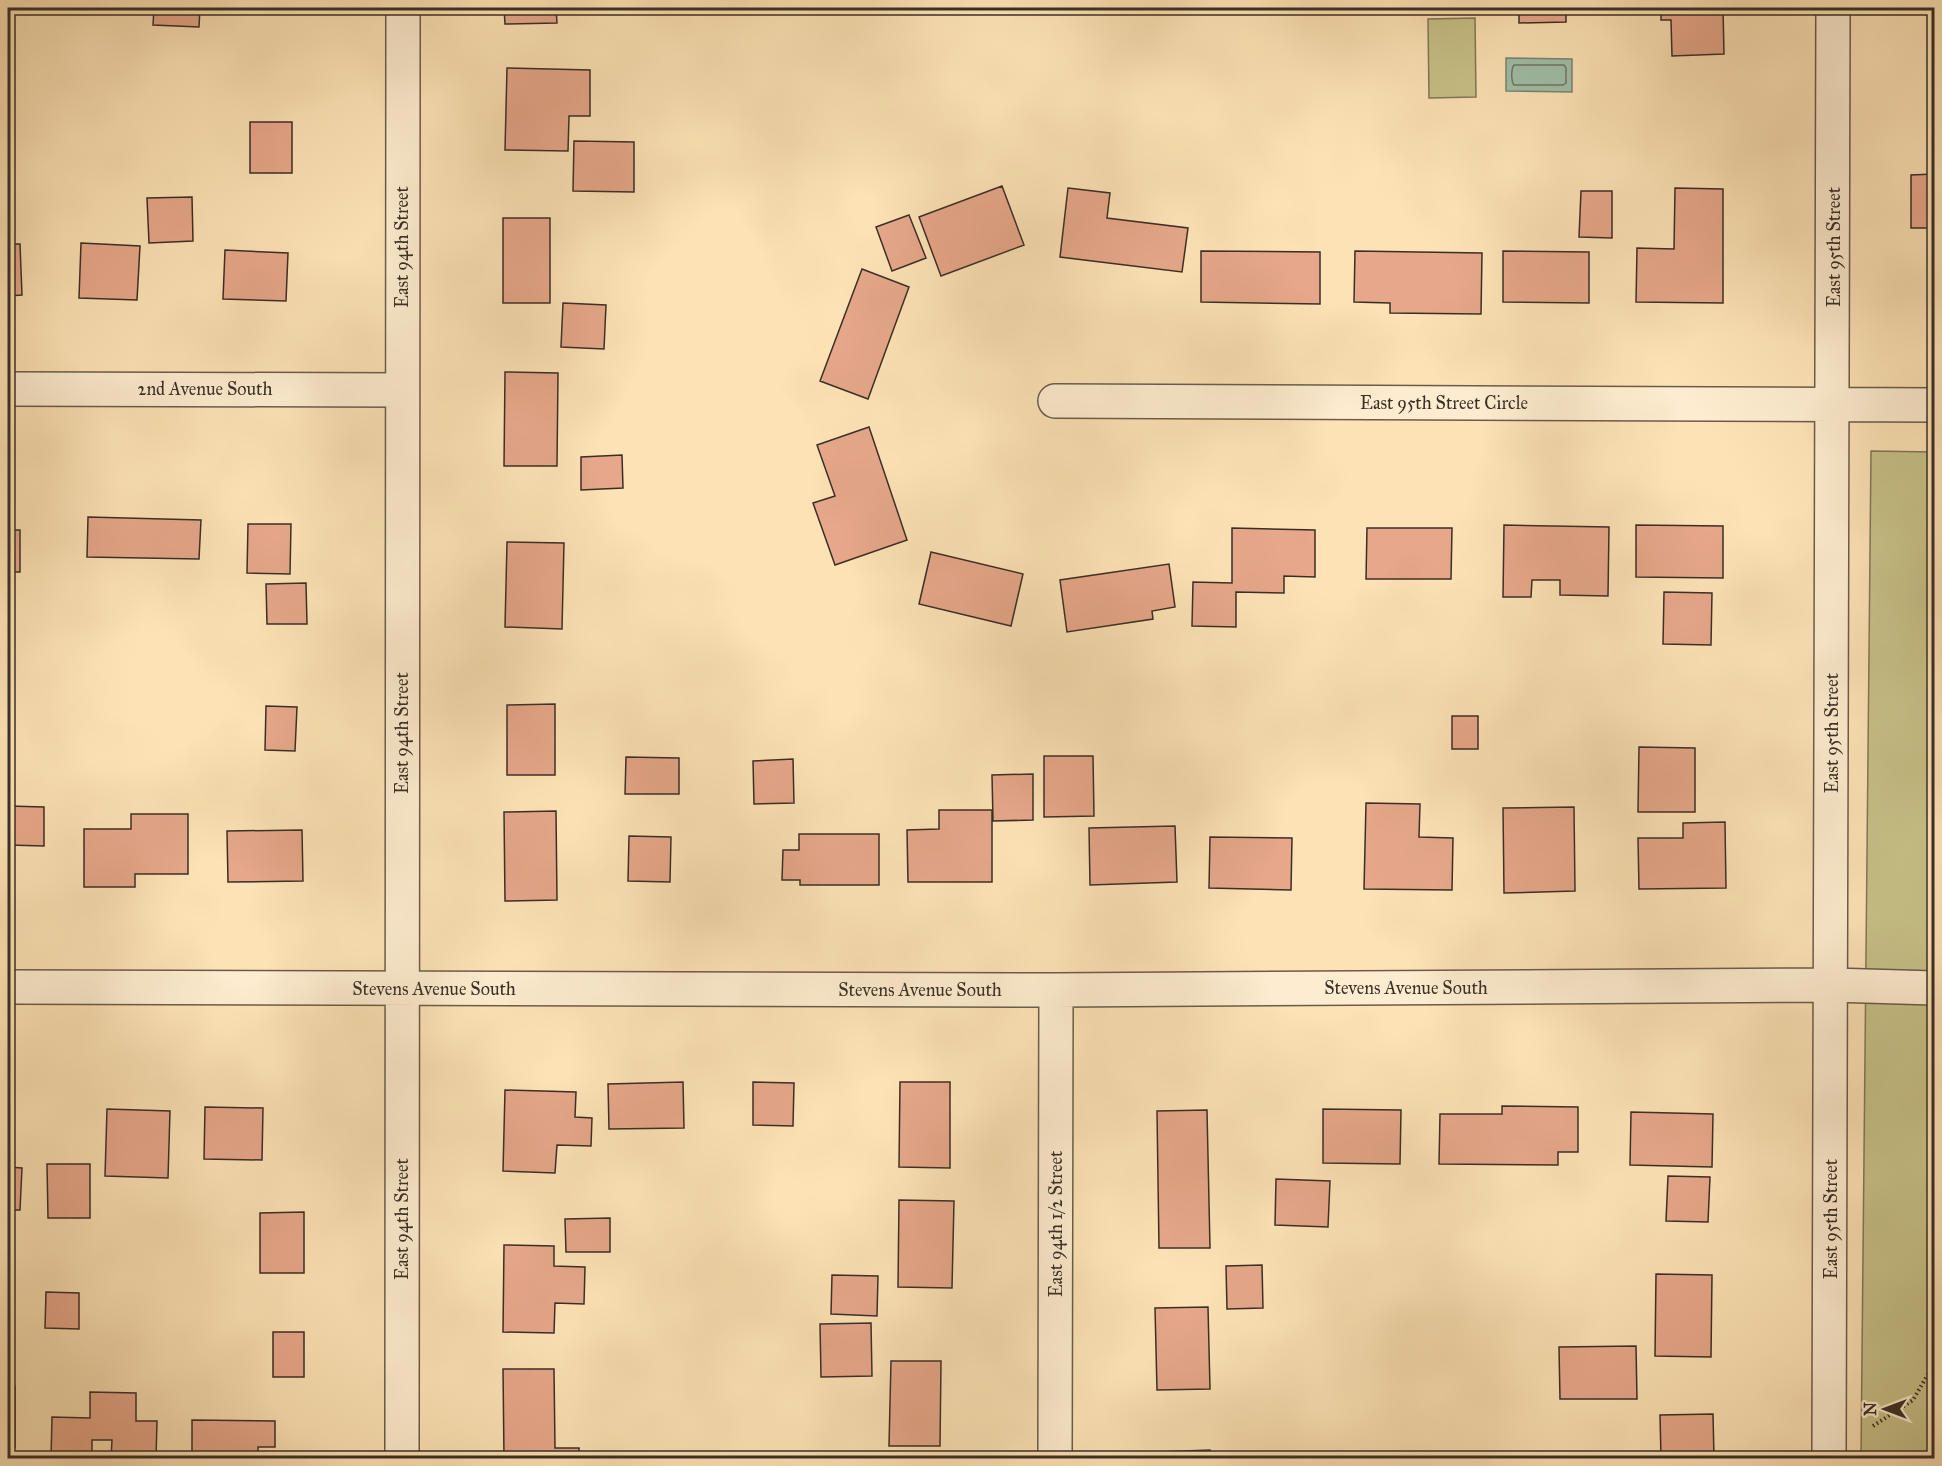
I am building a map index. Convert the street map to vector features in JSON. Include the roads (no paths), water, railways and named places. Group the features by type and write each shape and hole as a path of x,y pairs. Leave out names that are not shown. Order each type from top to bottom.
{"street":[{"name":"East 94th Street","path":"402,1458 403,8"},
{"name":"East 95th Street","path":"1829,1458 1834,404 1833,8"},
{"name":"2nd Avenue South","path":"8,389 402,390"},
{"name":"East 95th Street Circle","path":"1055,401 1834,404"},
{"path":"1834,404 1935,405"},
{"name":"Stevens Avenue South","path":"8,987 1056,990 1832,985 1935,988"},
{"name":"East 94th 1/2 Street","path":"1055,1458 1056,990"}],"water":[{"path":"1506,58 1572,59 1572,92 1506,91"}]}
